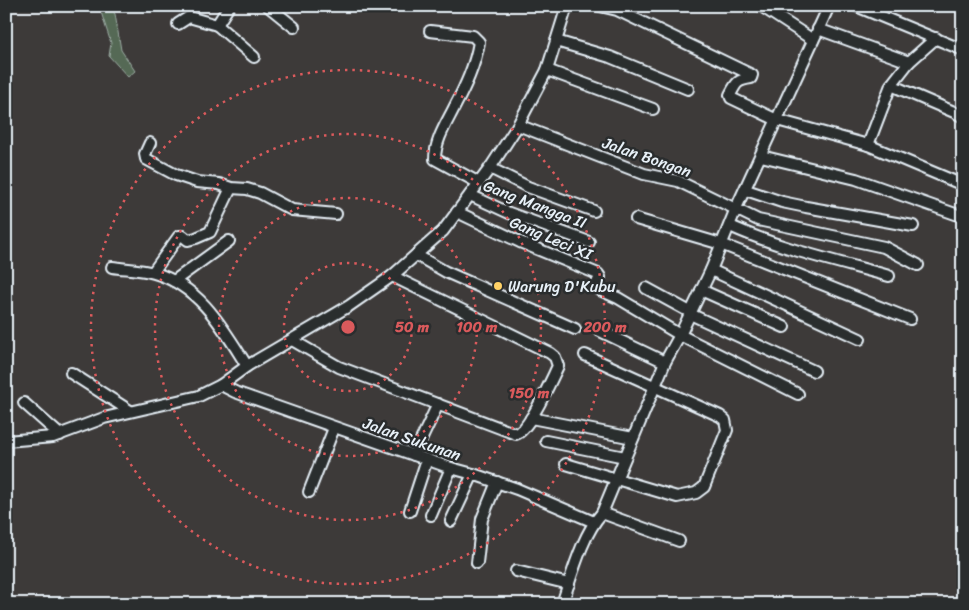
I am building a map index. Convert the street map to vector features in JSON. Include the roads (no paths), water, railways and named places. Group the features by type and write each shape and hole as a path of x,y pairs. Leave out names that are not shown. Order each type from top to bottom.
{"street":[{"path":"217,25 229,6"},
{"path":"268,6 294,27"},
{"path":"6,441 39,439 60,435 104,418 199,396 221,385 247,366 349,306 392,276 443,231 490,168 518,125 547,70 567,6"},
{"path":"600,6 616,10 752,75 751,78 742,79 738,82 730,94 731,98 777,120 868,145 963,184"},
{"path":"761,6 813,40"},
{"path":"562,604 594,522 602,513 665,362 711,270 736,210 830,6"},
{"path":"856,6 963,50"},
{"path":"178,24 189,17 217,25 254,57"},
{"path":"818,29 908,62"},
{"path":"430,31 473,36 479,42 472,71 441,133 435,159 479,183"},
{"path":"868,145 891,85 908,62 936,38"},
{"path":"556,40 610,57 688,89"},
{"path":"547,70 653,110"},
{"path":"891,85 963,117"},
{"name":"Jalan Bongan","path":"518,125 644,174 678,181 758,220 884,247 918,265"},
{"path":"150,143 145,154 146,159 176,175 197,182 247,189 260,193 292,210 336,214"},
{"path":"761,156 856,179 961,216"},
{"path":"490,168 528,187 594,211"},
{"path":"153,272 178,236 183,236 188,240 210,232 231,188"},
{"path":"746,190 798,206 913,226"},
{"name":"Gang Mangga II","path":"470,195 509,213 589,242"},
{"name":"Gang Leci XI","path":"457,212 520,242 598,274 600,277 596,285 598,288 680,335"},
{"path":"636,219 721,244 910,319"},
{"path":"730,226 757,238 794,250 889,276"},
{"path":"174,281 229,241"},
{"path":"416,255 446,272 574,329"},
{"path":"112,267 153,272 174,281 196,297 212,312 247,366"},
{"path":"711,270 860,339"},
{"path":"292,340 338,367 516,434 524,429 558,366 555,357 392,276"},
{"path":"646,288 690,313 814,372"},
{"path":"701,290 784,327"},
{"path":"600,330 665,362"},
{"path":"680,335 798,394"},
{"path":"566,464 677,497 696,493 704,487 727,430 725,420 585,355"},
{"path":"71,373 130,411"},
{"name":"Jalan Sukunan","path":"221,385 235,392 334,428 517,489 594,522"},
{"path":"24,403 60,435"},
{"path":"414,455 438,404"},
{"path":"531,418 633,438"},
{"path":"309,492 334,428"},
{"path":"546,441 625,457"},
{"path":"410,511 427,459"},
{"path":"431,516 451,468"},
{"path":"451,521 473,474"},
{"path":"477,563 482,519 497,482"},
{"path":"602,513 679,541"},
{"path":"516,571 569,584"}],"place":[{"name":"Warung D'Kubu","path":"498,286"}]}
